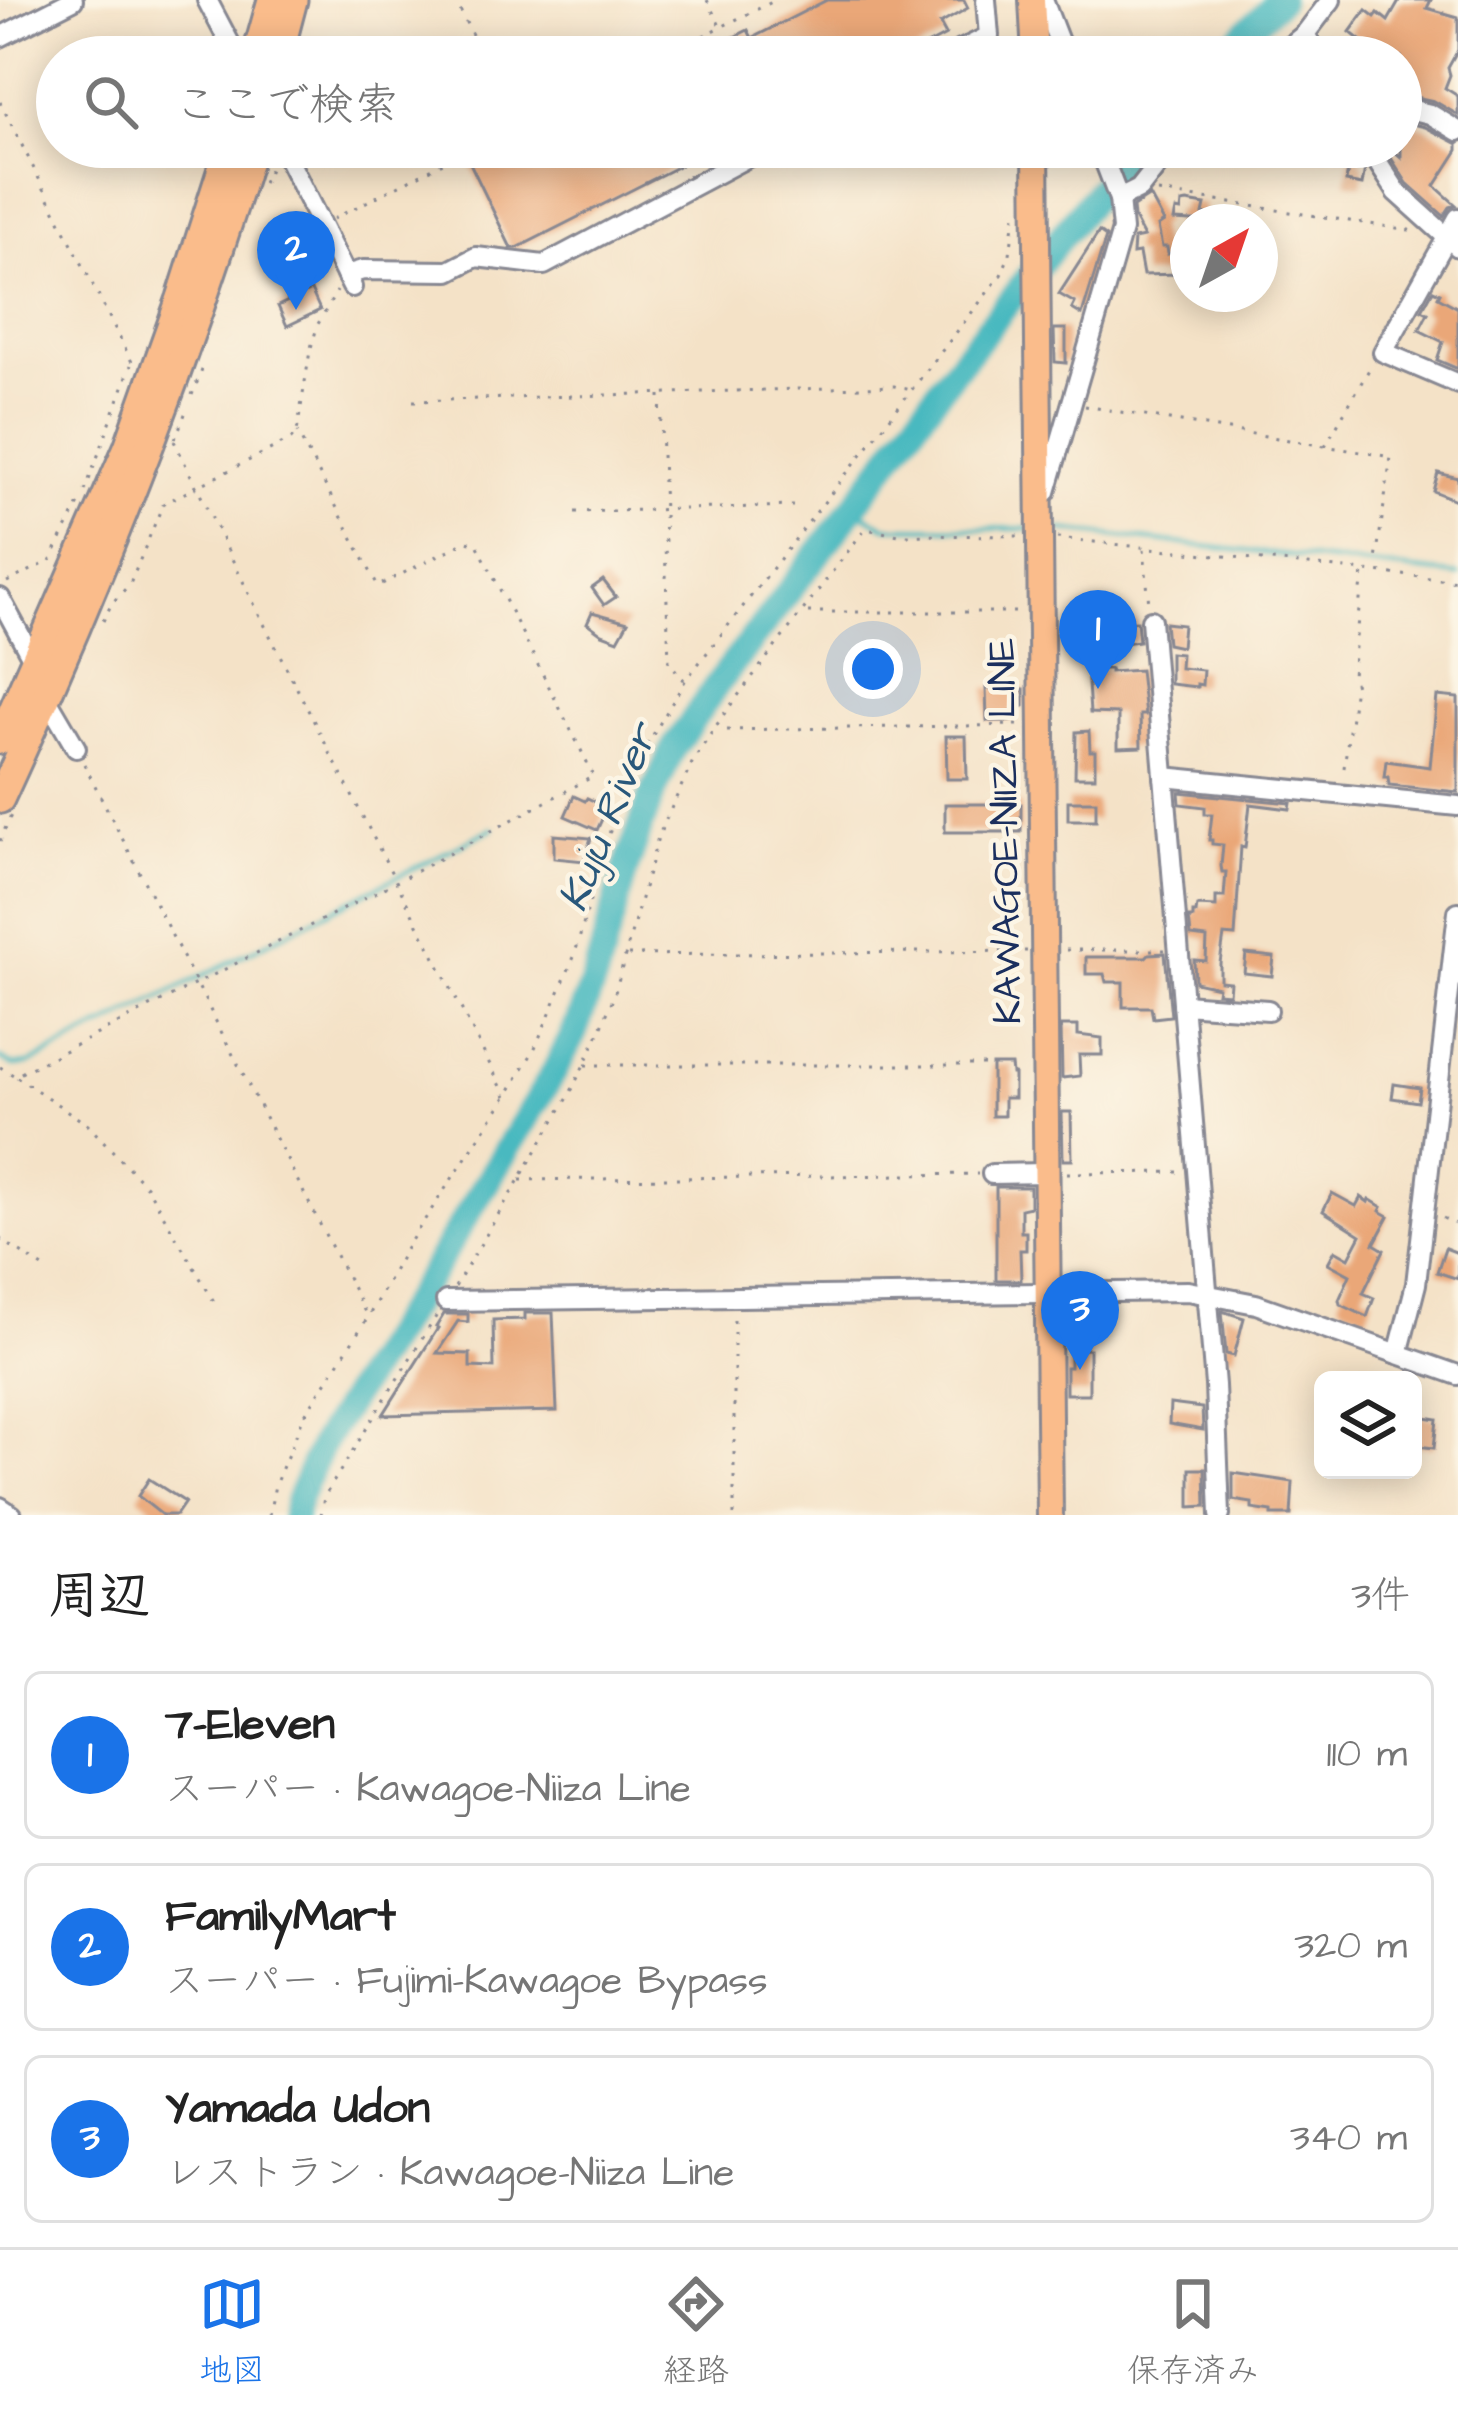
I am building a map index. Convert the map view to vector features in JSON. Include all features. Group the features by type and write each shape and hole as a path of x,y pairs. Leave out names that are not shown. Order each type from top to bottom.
{"highway":[{"path":"262,36 272,0"},
{"path":"284,36 293,0"},
{"path":"0,740 104,507 142,371 221,168"},
{"path":"0,799 165,435 246,168"}],"main road":[{"path":"1032,0 1034,36"},
{"name":"KAWAGOE-NIIZA LINE","path":"1036,168 1050,1515"}],"street":[{"path":"0,37 73,0"},
{"path":"207,0 226,36"},
{"path":"986,0 989,36"},
{"path":"1043,0 1057,36"},
{"path":"1303,36 1330,0"},
{"path":"1422,112 1458,131"},
{"path":"292,168 349,281 363,270 449,271 476,257 544,265 726,168"},
{"path":"1039,525 1122,230 1119,199 1106,168"},
{"path":"1119,199 1139,189 1156,168"},
{"path":"1382,168 1397,192 1452,242"},
{"path":"1458,218 1452,242 1383,352 1458,384"},
{"path":"0,598 35,662 46,697 76,748"},
{"path":"1151,620 1215,1385 1220,1515"},
{"path":"1164,777 1458,806"},
{"path":"1398,1354 1416,1284 1458,912"},
{"path":"1183,1004 1268,1010"},
{"path":"992,1174 1046,1173"},
{"path":"446,1301 1188,1291 1256,1304 1458,1375"},
{"path":"0,1507 12,1515"}],"path":[{"path":"454,0 473,36"},
{"path":"707,0 721,28"},
{"path":"704,36 776,0"},
{"path":"0,101 142,371 50,561 0,585"},
{"path":"321,226 433,168"},
{"path":"1139,189 1452,242"},
{"path":"269,1515 275,1485 304,1416 534,1050 574,957 612,824 635,765 686,681 1001,275 1010,254 1016,208"},
{"path":"101,623 130,584 163,504 297,432 318,325 349,281"},
{"path":"1325,447 1378,353 1383,352"},
{"path":"204,365 165,435 196,486 506,1097"},
{"path":"413,401 894,386 913,390"},
{"path":"660,393 669,662 686,681"},
{"path":"1072,403 1391,458 1376,560"},
{"path":"15,1076 594,776 477,544 467,542 378,586 297,432"},
{"path":"575,512 793,506"},
{"path":"321,1515 324,1497 569,1096 614,996 658,837 683,780 724,714 865,529 899,535 1039,525 1144,547 1458,581"},
{"path":"1144,547 1151,620"},
{"path":"1344,768 1363,571"},
{"path":"804,612 1040,612"},
{"path":"728,730 1040,724"},
{"path":"76,748 368,1317"},
{"path":"626,955 1178,950"},
{"path":"583,1065 987,1065"},
{"path":"0,1078 3,1069 88,1125 147,1187 216,1305"},
{"path":"1046,1173 1197,1172"},
{"path":"519,1180 992,1174"},
{"path":"1425,1210 1458,1225"},
{"path":"0,1239 46,1269"},
{"path":"734,1296 734,1515"}],"building":[{"path":"827,0 964,0 968,8 940,24 944,36 756,36"},
{"path":"1400,0 1431,0 1427,8 1458,17 1458,50 1448,68 1445,88 1458,96 1458,115 1422,98 1422,36 1355,36 1350,32 1366,10 1388,21"},
{"path":"1422,126 1458,144 1435,186 1456,205 1444,216 1397,168 1422,168"},
{"path":"472,168 675,168 517,248 511,248"},
{"path":"1348,168 1365,168 1362,185 1346,182"},
{"path":"1150,196 1164,222 1158,226 1162,247 1170,253 1170,274 1143,275 1139,253 1133,254 1134,239 1144,237 1133,207"},
{"path":"1099,232 1106,237 1082,315 1072,309 1075,303 1059,294"},
{"path":"311,290 320,310 287,326 278,306"},
{"path":"1433,290 1458,308 1458,369 1437,360 1443,342 1419,330 1428,313 1422,310"},
{"path":"1054,329 1066,329 1066,363 1055,362"},
{"path":"1438,473 1458,478 1458,501 1433,491"},
{"path":"603,580 616,597 604,605 592,588"},
{"path":"592,612 628,622 618,640 587,623"},
{"path":"1137,621 1139,641 1117,644 1116,622"},
{"path":"1165,623 1183,625 1181,647 1167,644"},
{"path":"1170,653 1181,654 1180,668 1203,670 1202,685 1170,684"},
{"path":"1087,669 1140,670 1145,715 1140,715 1141,747 1118,748 1118,714 1090,713"},
{"path":"986,688 1024,689 1024,706 1011,711 1011,721 987,721"},
{"path":"1437,696 1458,698 1458,792 1389,785 1384,777 1386,761 1430,767"},
{"path":"1089,731 1095,777 1075,777 1076,732"},
{"path":"946,736 966,736 967,779 947,779"},
{"path":"1179,792 1291,803 1290,809 1250,804 1245,848 1241,847 1235,936 1224,935 1220,963 1220,981 1230,982 1229,994 1195,982 1194,960 1206,961 1207,938 1191,936 1189,918 1197,906 1216,907 1216,897 1224,897 1226,872 1221,866 1223,845 1209,840 1212,814 1205,814 1205,807 1180,804"},
{"path":"574,796 606,810 597,830 565,816"},
{"path":"1068,801 1096,801 1096,820 1068,820"},
{"path":"945,804 1021,804 1021,832 945,832"},
{"path":"554,835 591,838 584,861 554,858"},
{"path":"1165,953 1171,1016 1153,1018 1151,1007 1123,1007 1123,982 1106,982 1104,974 1086,974 1086,957"},
{"path":"1246,954 1274,957 1272,976 1244,973"},
{"path":"1061,1026 1078,1026 1078,1035 1102,1038 1102,1055 1079,1055 1080,1076 1062,1078"},
{"path":"992,1065 1011,1065 1014,1074 1014,1098 1004,1098 1004,1116 992,1116"},
{"path":"1394,1084 1420,1088 1418,1102 1392,1098"},
{"path":"1062,1112 1071,1112 1072,1160 1063,1160"},
{"path":"996,1187 1030,1187 1030,1207 1021,1209 1026,1250 1020,1250 1021,1280 996,1280"},
{"path":"1332,1193 1356,1206 1361,1197 1369,1199 1389,1216 1374,1244 1384,1250 1363,1293 1374,1298 1367,1317 1340,1304 1350,1275 1328,1263 1335,1250 1349,1258 1361,1235 1323,1211"},
{"path":"1445,1248 1458,1253 1458,1279 1437,1272"},
{"path":"1222,1311 1244,1318 1234,1356 1226,1354"},
{"path":"525,1313 553,1313 557,1411 383,1415 444,1314 468,1314 468,1322 458,1321 437,1353 470,1354 470,1367 494,1368 493,1320 525,1319"},
{"path":"1089,1349 1089,1394 1066,1394 1070,1350"},
{"path":"1170,1404 1202,1408 1203,1430 1169,1424"},
{"path":"1422,1416 1437,1419 1434,1448 1422,1447"},
{"path":"1190,1469 1205,1469 1206,1506 1190,1507"},
{"path":"1233,1473 1293,1482 1291,1515 1272,1515 1252,1509 1252,1503 1233,1500"},
{"path":"149,1479 185,1502 176,1515 162,1515 138,1496"}],"waterway":[{"name":"Kuju River","path":"1242,36 1279,0"},
{"name":"Kuju River","path":"294,1515 323,1442 432,1272 574,1033 626,868 673,749 951,374 1116,168"},
{"path":"853,508 886,527 1034,529"},
{"path":"1051,529 1458,575"},
{"path":"0,1058 14,1066 29,1064 493,828"}],"place":[{"name":"FamilyMart","path":"296,310"},
{"name":"7-Eleven","path":"1098,689"},
{"name":"Yamada Udon","path":"1080,1370"}]}
